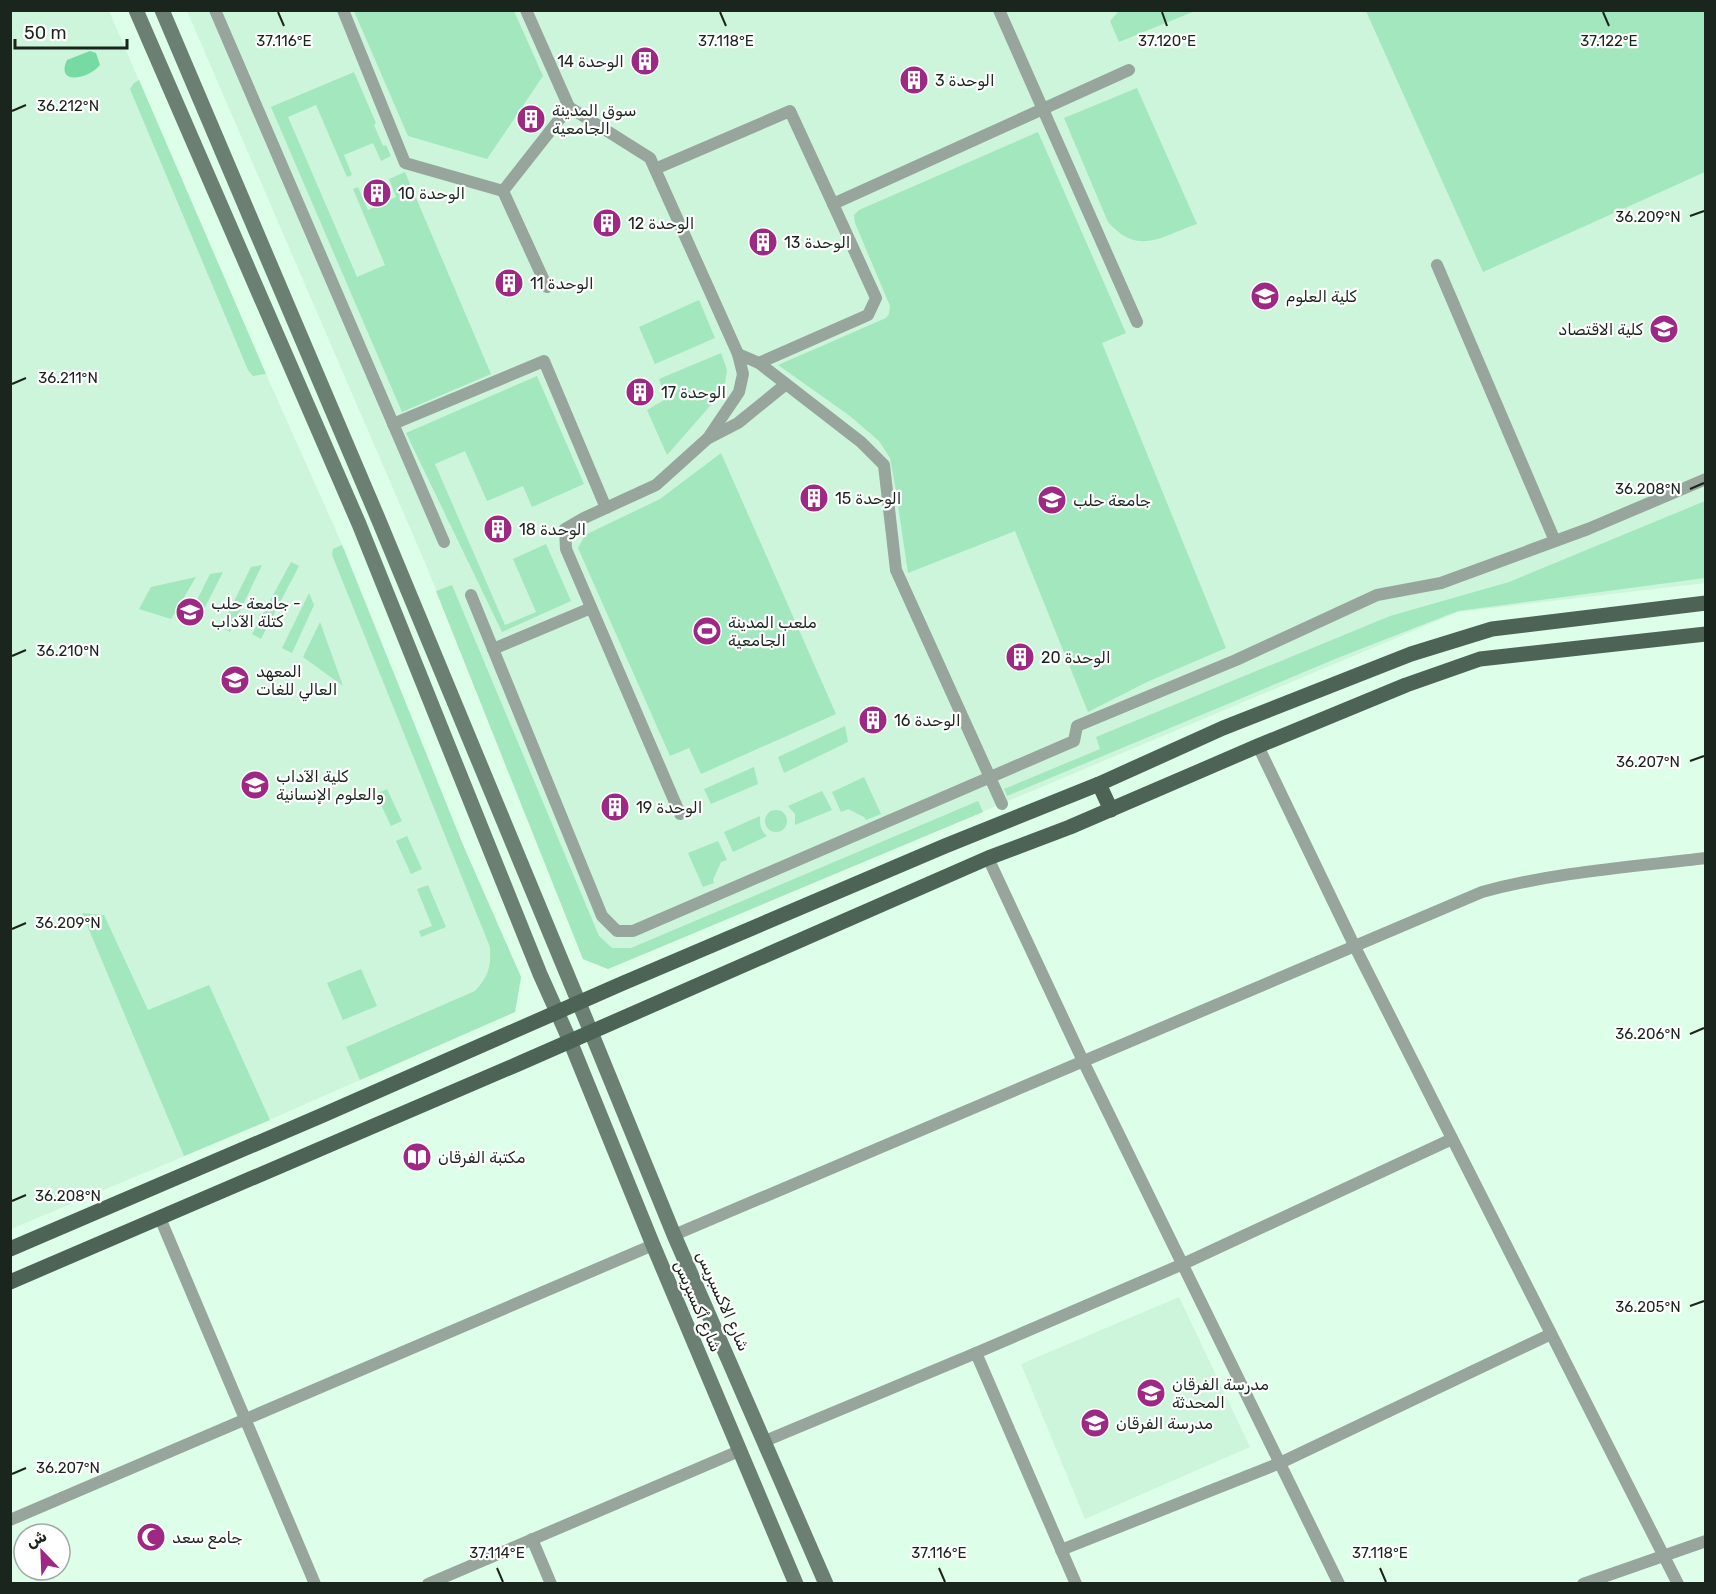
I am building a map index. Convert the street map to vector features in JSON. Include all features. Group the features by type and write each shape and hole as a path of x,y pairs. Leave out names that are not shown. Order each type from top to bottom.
{"main road":[{"name":"شارع أكسبريس","path":"136,10 359,524 535,963 570,1041 796,1584"},
{"name":"شارع الاكسبريس","path":"162,10 386,538 674,1235 826,1584"},
{"path":"10,1250 945,846 1099,784 1223,729 1411,654 1492,629 1706,603"},
{"path":"10,1282 988,858 1070,828 1258,746 1406,686 1480,659 1706,634"},
{"path":"1099,784 1111,810"}],"street":[{"path":"215,10 444,542"},
{"path":"343,10 405,163 503,190"},
{"path":"526,10 569,106 650,158 738,354 743,374 739,392 707,439 656,485 565,529 566,549 680,814"},
{"path":"999,10 1137,322"},
{"path":"833,204 1130,70"},
{"path":"503,190 569,106"},
{"path":"655,170 790,111 876,298 868,315 759,363"},
{"path":"503,190 547,287"},
{"path":"1437,265 1555,541"},
{"path":"738,354 759,363 861,442 884,465 896,570 1002,804"},
{"path":"393,424 544,361 606,508"},
{"path":"707,439 738,423 786,384"},
{"path":"471,595 602,916 617,931 633,931 1074,741 1077,726 1236,660 1377,595 1441,583 1588,529 1706,478"},
{"path":"493,649 591,608"},
{"path":"1258,746 1355,948 1678,1584"},
{"path":"988,858 1083,1062 1339,1584"},
{"path":"674,1235 1355,948 1482,892 1554,876 1706,858"},
{"path":"765,1441 1183,1264 1452,1139"},
{"path":"160,1218 315,1584"},
{"path":"10,1520 653,1245"},
{"path":"1062,1550 1280,1463 1551,1334"},
{"path":"976,1353 1076,1584"},
{"path":"428,1584 739,1451"},
{"path":"532,1539 551,1584"},
{"path":"1583,1584 1706,1541"}],"shaded area":[{"name":"جامعة حلب - كتلة الآداب","path":"11,11 109,11 345,551 463,845 521,977 515,1012 230,1137 11,1229"},
{"name":"جامعة حلب","path":"187,11 1705,11 1705,583 1458,612 608,969 583,959 426,565"},
{"path":"354,11 514,11 543,76 487,159 408,136"},
{"path":"1119,11 1195,11 1119,42 1110,21"},
{"path":"1366,11 1705,11 1705,172 1483,272"},
{"path":"90,51 96,53 100,65 89,74 75,78 69,77 65,68 67,60"},
{"path":"354,72 376,123 374,125 383,146 386,145 391,156 381,161 373,143 344,155 352,175 347,177 316,105 288,117 357,277 385,265 353,189 358,187 368,210 396,197 389,179 405,172 491,374 402,412 271,107"},
{"path":"139,80 266,374 253,376 248,370 130,89"},
{"path":"1137,88 1197,224 1151,241 1130,239 1119,233 1108,222 1064,118"},
{"path":"1038,132 1126,333 1102,343 1226,648 1147,682 1088,712 1015,531 908,573 890,458 879,441 850,416 778,365 886,318 889,314 890,306 855,223 854,215 859,210"},
{"path":"699,300 715,338 655,364 639,327"},
{"path":"721,353 727,370 724,390 667,455 647,410 666,399 659,379"},
{"path":"537,376 584,484 532,507 523,486 487,501 465,451 435,464 505,625 536,612 513,559 546,544 571,601 502,632 406,433"},
{"name":"ملعب المدينة الجامعية","path":"721,453 836,714 701,774 689,748 670,756 578,548 585,535 660,499"},
{"path":"1705,501 1705,578 1458,611 1340,657 1007,796 1004,789 1100,749 1096,737 1390,616 1509,582"},
{"path":"342,545 463,845 521,977 515,1012 360,1080 346,1047 475,991 488,970 490,947 332,555 333,549"},
{"path":"291,562 299,566 261,639 252,634"},
{"path":"262,565 230,632 221,627 251,567"},
{"path":"223,572 199,619 190,614 210,574"},
{"path":"196,577 171,619 139,609 151,587"},
{"path":"452,585 599,936 612,948 631,948 978,801 983,812 608,969 583,959 436,591"},
{"path":"309,593 314,605 292,653 282,648"},
{"path":"320,622 343,686 303,657"},
{"path":"845,726 848,742 784,773 778,757"},
{"path":"754,767 758,784 711,804 704,789"},
{"path":"864,777 881,814 866,820 848,809 841,812 832,792"},
{"path":"387,789 402,821 391,826 376,794"},
{"path":"822,791 832,810 795,825 795,814 788,806"},
{"path":"776,810 784,813 787,821 784,829 776,832 768,829 765,821 768,813"},
{"path":"760,816 761,827 767,836 733,852 724,832"},
{"path":"407,836 422,869 411,874 396,841"},
{"path":"718,841 727,860 721,862 713,880 714,883 703,887 688,853"},
{"path":"428,885 446,927 421,937 419,931 432,926 417,889"},
{"path":"82,913 104,915 148,1010 209,985 270,1120 184,1156"},
{"path":"361,969 377,1006 343,1020 327,983"},
{"path":"1179,1297 1250,1447 1085,1519 1021,1364"}],"place":[{"name":"الوحدة 14","path":"645,61"},
{"name":"الوحدة 3","path":"914,80"},
{"name":"سوق المدينة الجامعية","path":"531,119"},
{"name":"الوحدة 10","path":"377,193"},
{"name":"الوحدة 12","path":"607,223"},
{"name":"الوحدة 13","path":"763,242"},
{"name":"الوحدة 11","path":"509,283"},
{"name":"كلية العلوم","path":"1265,296"},
{"name":"كلية الاقتصاد","path":"1664,329"},
{"name":"الوحدة 17","path":"640,392"},
{"name":"الوحدة 15","path":"814,498"},
{"name":"جامعة حلب","path":"1052,500"},
{"name":"الوحدة 18","path":"498,529"},
{"name":"جامعة حلب - كتلة الآداب","path":"190,612"},
{"name":"ملعب المدينة الجامعية","path":"707,631"},
{"name":"الوحدة 20","path":"1020,657"},
{"name":"المعهد العالي للغات","path":"235,680"},
{"name":"الوحدة 16","path":"873,720"},
{"name":"كلية الآداب والعلوم الإنسانية","path":"255,785"},
{"name":"الوحدة 19","path":"615,807"},
{"name":"مكتبة الفرقان","path":"417,1157"},
{"name":"مدرسة الفرقان المحدثة","path":"1151,1393"},
{"name":"مدرسة الفرقان","path":"1095,1423"},
{"name":"جامع سعد","path":"151,1537"}]}
